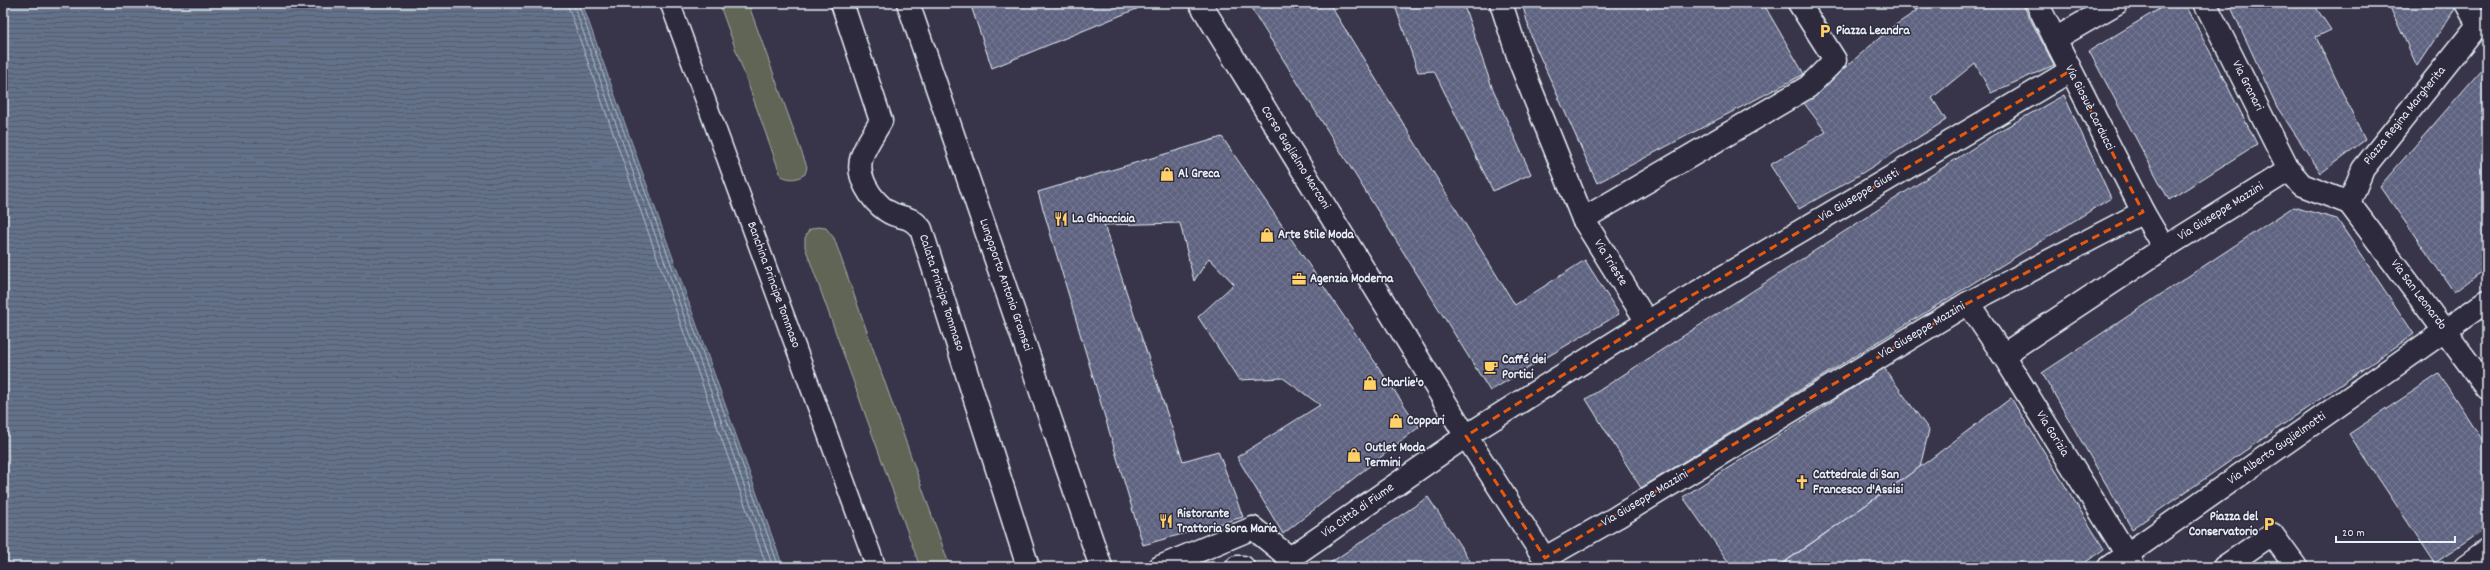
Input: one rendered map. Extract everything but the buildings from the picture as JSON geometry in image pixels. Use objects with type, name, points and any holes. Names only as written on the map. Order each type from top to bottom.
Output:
[{"type":"street","name":"Calata Principe Tommaso","points":[[842,3],[881,120],[862,156],[860,168],[869,193],[888,212],[914,220],[921,229],[1028,567]]},
{"type":"street","name":"Lungoporto Antonio Gramsci","points":[[908,3],[1101,567]]},
{"type":"street","name":"Corso Guglielmo Marconi","points":[[1200,3],[1466,436],[1548,563]]},
{"type":"street","name":"Via Trieste","points":[[1501,3],[1520,62],[1583,219],[1647,322]]},
{"type":"street","points":[[1583,219],[1808,87],[1835,60],[1799,3]]},
{"type":"street","name":"Via Giosuè Carducci","points":[[2036,3],[2143,212]]},
{"type":"street","points":[[2055,40],[2117,3]]},
{"type":"street","name":"Via Granari","points":[[2205,3],[2289,170]]},
{"type":"street","points":[[2466,3],[2484,27]]},
{"type":"street","name":"Piazza Regina Margherita","points":[[2349,203],[2362,169],[2484,27]]},
{"type":"street","name":"Via Giuseppe Giusti","points":[[1647,322],[2070,71]]},
{"type":"street","points":[[2289,170],[2302,185],[2349,203]]},
{"type":"street","name":"Via Giuseppe Mazzini","points":[[1548,563],[1617,517],[1968,303],[2143,212],[2164,248],[2289,170]]},
{"type":"street","name":"Via San Leonardo","points":[[2349,203],[2446,331],[2487,388]]},
{"type":"street","points":[[2003,355],[2164,248]]},
{"type":"street","points":[[2446,331],[2487,301]]},
{"type":"street","name":"Via Gorizia","points":[[1968,303],[2003,355],[2131,561]]},
{"type":"street","points":[[1466,436],[1647,322]]},
{"type":"street","name":"Via Alberto Guglielmotti","points":[[2109,567],[2131,561],[2446,331]]},
{"type":"street","name":"Via Città di Fiume","points":[[1294,563],[1466,436]]},
{"type":"street","points":[[1160,567],[1253,528],[1294,563]]},
{"type":"street","points":[[2224,567],[2272,534],[2296,567]]},
{"type":"street","points":[[2465,567],[2487,551]]},
{"type":"street","points":[[1237,567],[1243,567]]},
{"type":"lane","name":"Banchina Principe Tommaso","points":[[670,3],[876,567]]},
{"type":"highlighted area","points":[[2070,71],[2143,212],[1968,303],[1545,558],[1466,436],[1647,322]]},
{"type":"green space","points":[[719,3],[748,3],[807,167],[805,174],[799,177],[791,179],[781,176]]},
{"type":"green space","points":[[817,227],[826,228],[834,238],[950,567],[920,567],[805,247],[805,238],[809,230]]},
{"type":"water","points":[[3,3],[582,3],[783,567],[3,567]]},
{"type":"place","name":"Piazza Leandra","points":[[1825,31]]},
{"type":"place","name":"Al Greca","points":[[1167,174]]},
{"type":"place","name":"La Ghiacciaia","points":[[1061,219]]},
{"type":"place","name":"Arte Stile Moda","points":[[1267,235]]},
{"type":"place","name":"Agenzia Moderna","points":[[1299,279]]},
{"type":"place","name":"Caffé dei Portici","points":[[1491,367]]},
{"type":"place","name":"Charlie'o","points":[[1370,383]]},
{"type":"place","name":"Coppari","points":[[1396,421]]},
{"type":"place","name":"Outlet Moda Termini","points":[[1354,455]]},
{"type":"place","name":"Cattedrale di San Francesco d'Assisi","points":[[1802,482]]},
{"type":"place","name":"Ristorante Trattoria Sora Maria","points":[[1166,521]]},
{"type":"place","name":"Piazza del Conservatorio","points":[[2269,524]]}]
